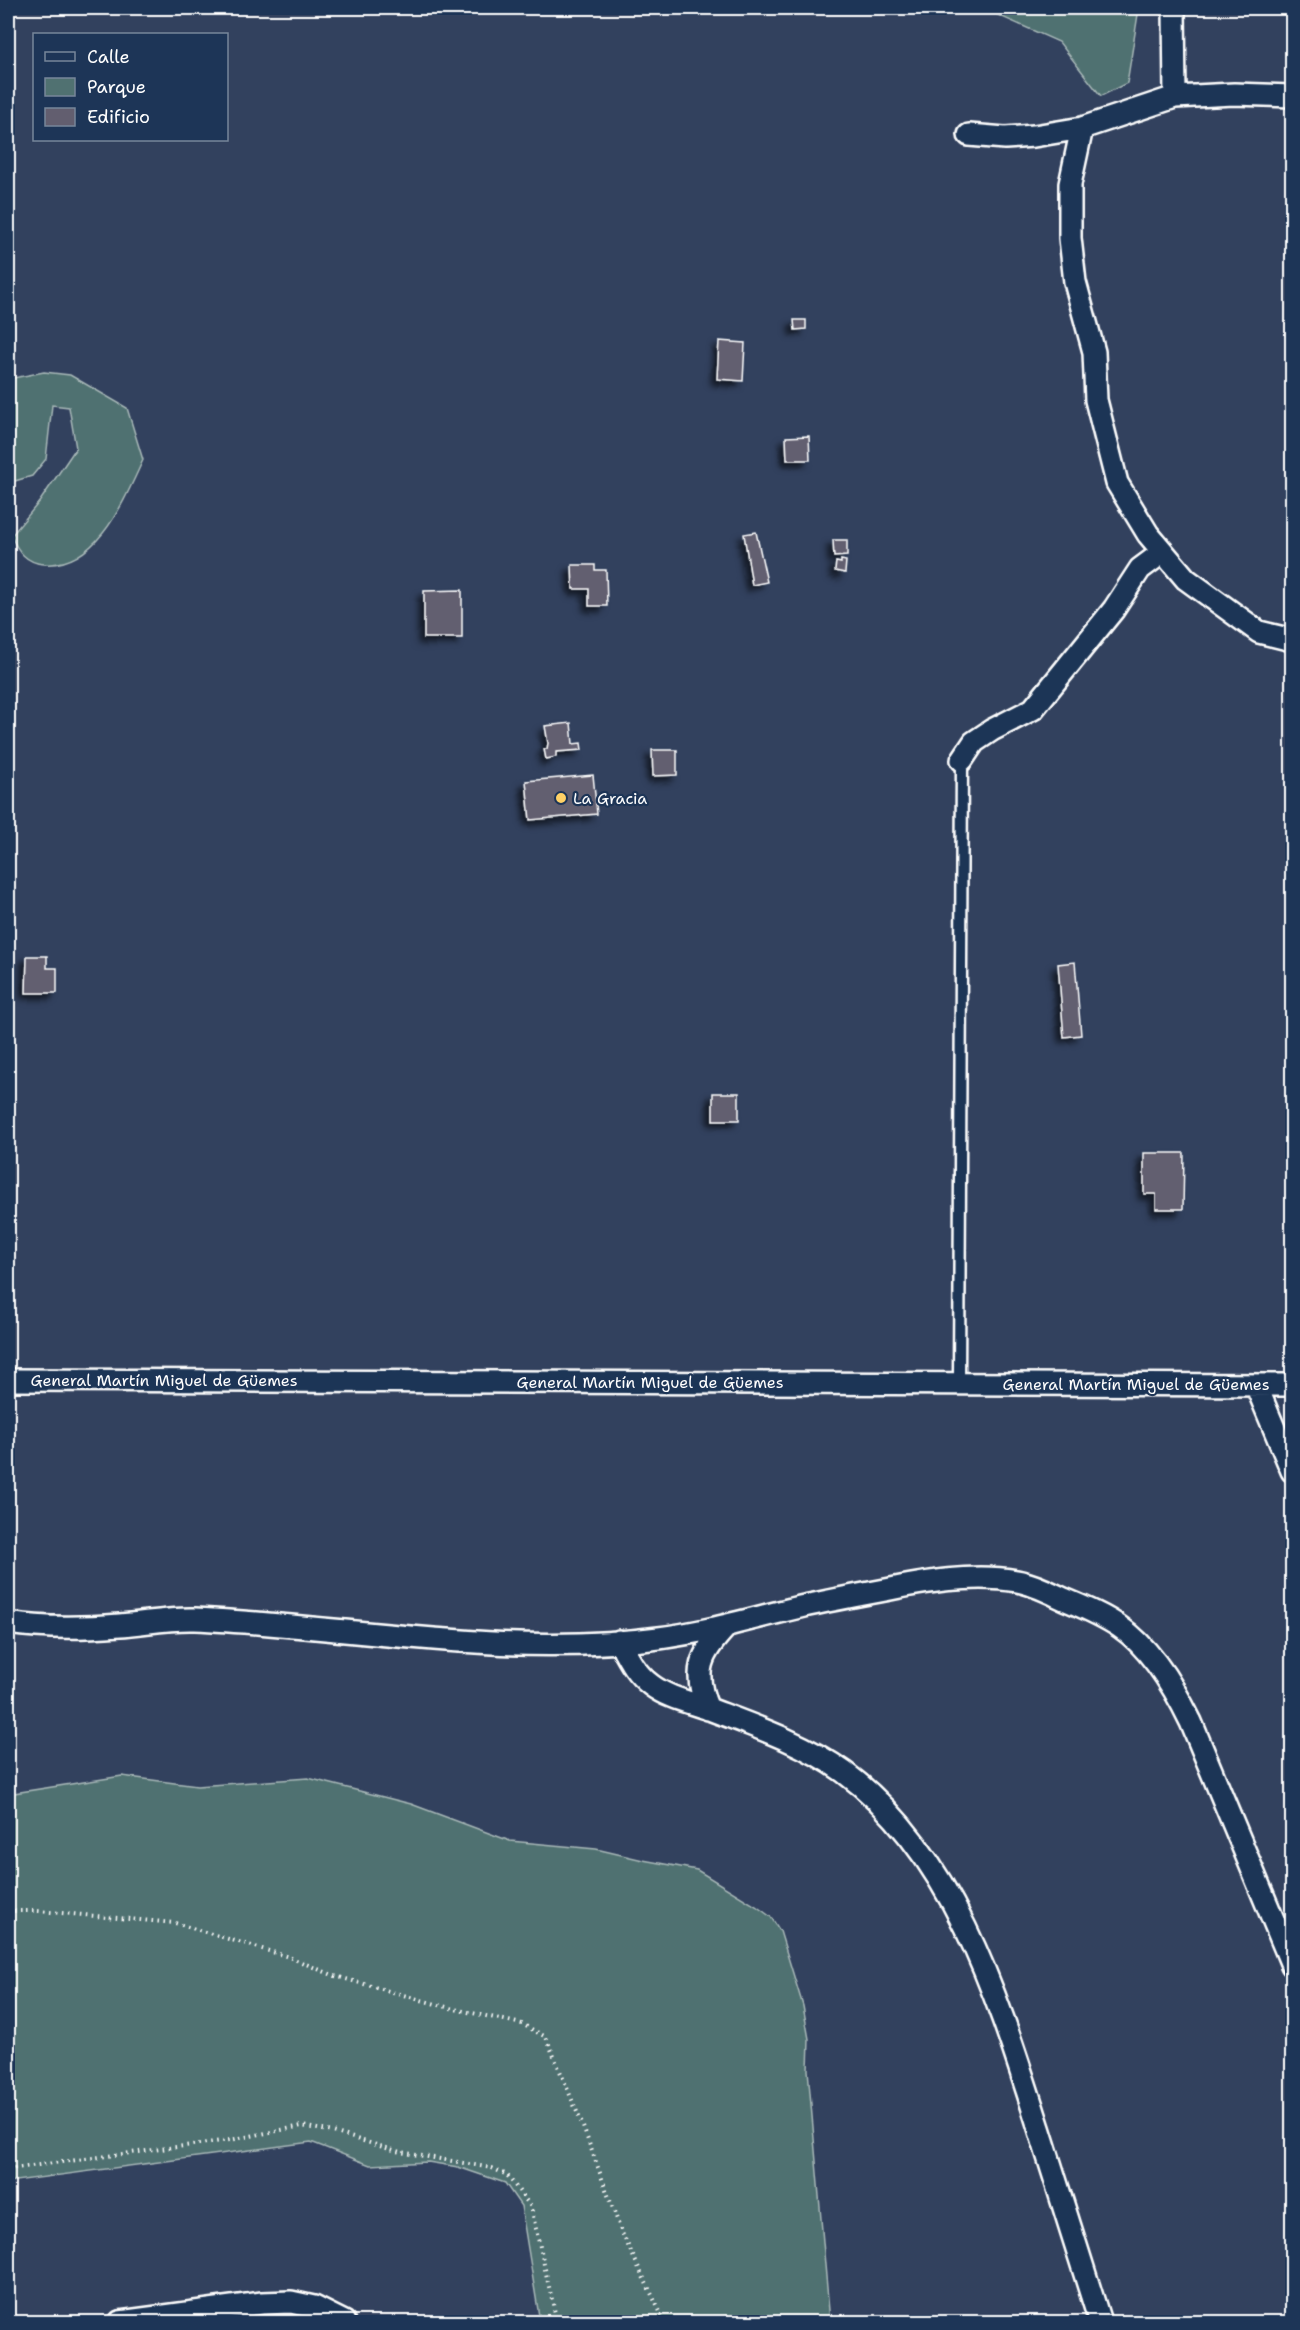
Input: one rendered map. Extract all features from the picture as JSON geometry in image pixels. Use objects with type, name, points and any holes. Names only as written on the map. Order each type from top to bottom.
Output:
[{"type":"street","points":[[1174,8],[1175,97]]},
{"type":"street","points":[[969,135],[1005,138],[1082,128],[1175,97],[1234,94],[1293,96]]},
{"type":"street","points":[[1082,128],[1070,184],[1070,238],[1075,282],[1094,352],[1096,400],[1117,483],[1148,534],[1186,579],[1259,632],[1293,640]]},
{"type":"street","points":[[962,760],[974,742],[1033,709],[1114,609],[1140,568],[1163,552]]},
{"type":"street","name":"General Martín Miguel de Güemes","points":[[8,1380],[1293,1385]]},
{"type":"street","points":[[1256,1385],[1293,1471]]},
{"type":"street","points":[[8,1623],[93,1627],[159,1619],[190,1619],[304,1626],[461,1641],[526,1644],[619,1641],[657,1639],[727,1626],[799,1607],[909,1585],[959,1579],[1008,1580],[1032,1585],[1122,1627],[1154,1661],[1175,1690],[1186,1711],[1293,1965]]},
{"type":"street","points":[[708,1709],[698,1680],[700,1666],[712,1641],[727,1626]]},
{"type":"street","points":[[619,1641],[633,1668],[651,1685],[673,1698],[766,1731],[803,1748],[843,1771],[875,1797],[902,1828],[941,1884],[987,1975],[1007,2029],[1100,2322]]},
{"type":"street","points":[[120,2322],[262,2303],[291,2302],[314,2307],[344,2322]]},
{"type":"lane","points":[[959,1383],[962,760]]},
{"type":"path","points":[[8,1911],[38,1911],[175,1923],[289,1957],[335,1976],[450,2008],[522,2024],[546,2037],[582,2124],[622,2233],[665,2322]]},
{"type":"path","points":[[8,2169],[230,2140],[303,2126],[333,2132],[400,2152],[492,2168],[507,2175],[531,2207],[557,2322]]},
{"type":"green space","points":[[8,8],[10,8],[8,308]]},
{"type":"green space","points":[[982,8],[1139,8],[1127,83],[1101,96],[1059,42]]},
{"type":"green space","points":[[44,372],[70,375],[127,408],[143,460],[117,512],[94,544],[79,555],[63,562],[44,564],[27,559],[11,536],[40,501],[76,448],[69,407],[52,405],[46,459],[32,476],[8,483],[8,379]]},
{"type":"green space","points":[[8,996],[12,999],[8,1106]]},
{"type":"green space","points":[[122,1776],[197,1786],[308,1778],[411,1804],[510,1841],[596,1849],[697,1870],[771,1917],[780,1931],[803,2006],[809,2039],[808,2070],[830,2322],[540,2322],[521,2206],[505,2183],[458,2167],[428,2162],[370,2165],[311,2142],[8,2182],[8,1794]]},
{"type":"building","points":[[794,320],[806,320],[806,329],[795,330]]},
{"type":"building","points":[[719,341],[745,343],[743,381],[717,379]]},
{"type":"building","points":[[809,436],[810,460],[787,460],[786,437]]},
{"type":"building","points":[[756,532],[767,582],[752,585],[744,534]]},
{"type":"building","points":[[833,540],[847,540],[847,556],[834,557]]},
{"type":"building","points":[[841,560],[846,561],[845,573],[835,571],[836,562],[841,563]]},
{"type":"building","points":[[572,565],[595,565],[595,570],[606,570],[607,606],[589,606],[589,589],[573,589]]},
{"type":"building","points":[[462,590],[462,638],[424,638],[424,591]]},
{"type":"building","points":[[571,723],[573,744],[581,743],[582,750],[556,752],[556,757],[546,759],[544,749],[547,749],[548,743],[545,726]]},
{"type":"building","points":[[652,750],[677,750],[677,775],[653,776]]},
{"type":"building","name":"La Gracia","points":[[593,775],[597,814],[530,820],[526,781]]},
{"type":"building","points":[[27,956],[47,956],[47,968],[57,968],[57,993],[26,993]]},
{"type":"building","points":[[1075,962],[1081,1035],[1064,1037],[1058,964]]},
{"type":"building","points":[[713,1093],[739,1093],[739,1120],[713,1120]]},
{"type":"building","points":[[1144,1153],[1184,1153],[1183,1209],[1156,1209],[1156,1194],[1144,1194]]},
{"type":"place","name":"La Gracia","points":[[561,798]]}]
